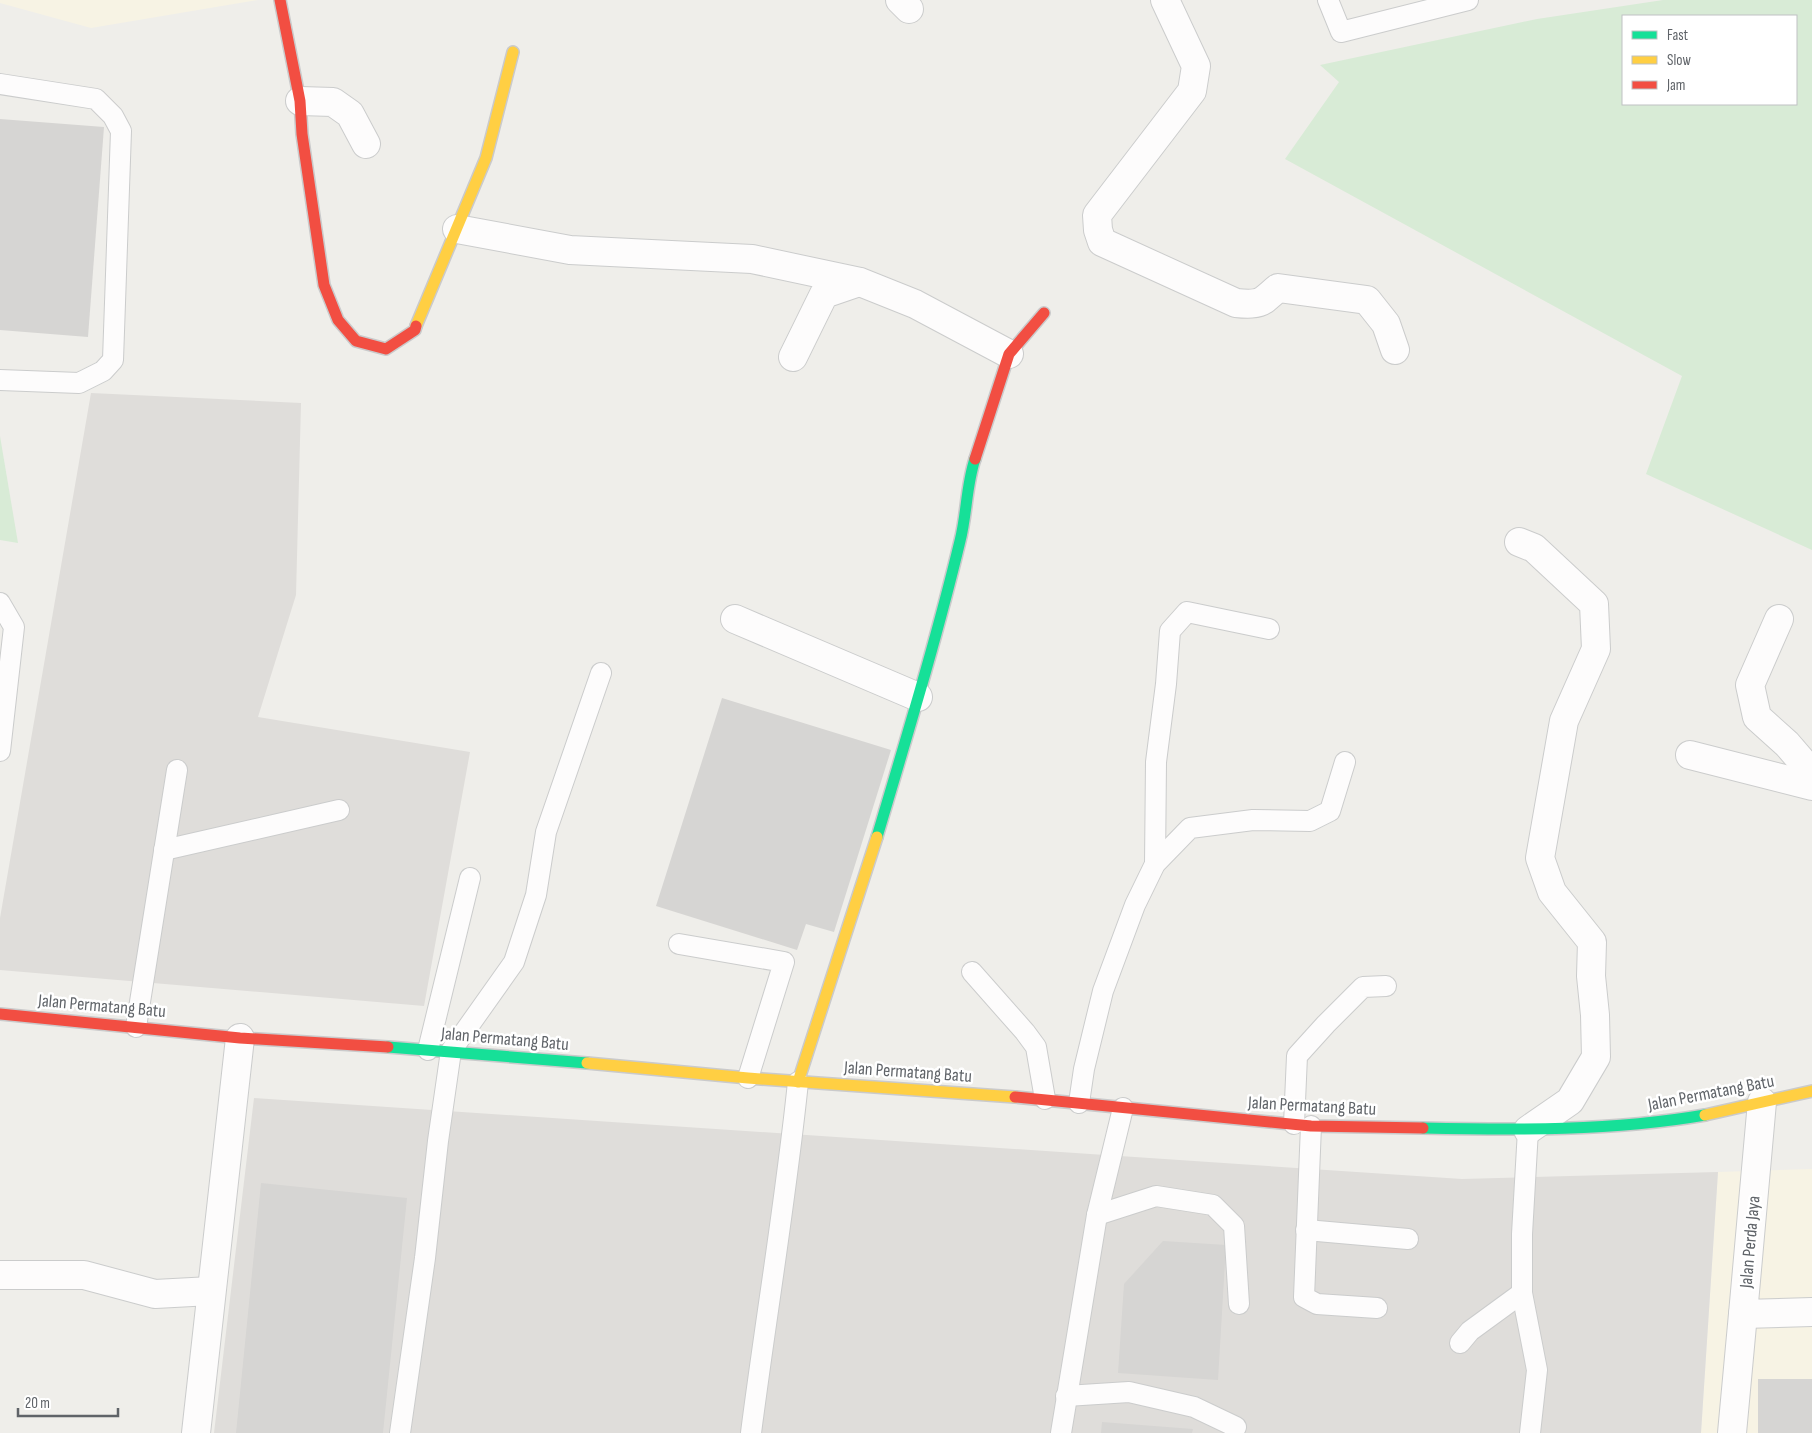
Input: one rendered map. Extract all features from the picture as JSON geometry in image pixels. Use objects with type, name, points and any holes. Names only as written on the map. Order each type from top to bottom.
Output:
[{"type":"main road","points":[[280,0],[300,101],[302,134],[324,286],[338,320],[356,341],[386,348],[416,330],[486,158],[512,52]]},
{"type":"main road","points":[[798,1082],[866,875],[918,697],[961,540],[970,472],[1009,354],[1044,313]]},
{"type":"main road","name":"Jalan Permatang Batu","points":[[0,1014],[136,1026],[240,1038],[451,1051],[748,1078],[1045,1099],[1079,1104],[1303,1125],[1528,1130],[1641,1124],[1704,1115],[1812,1090]]},
{"type":"street","points":[[1165,0],[1196,66],[1192,91],[1097,215],[1098,230],[1102,242],[1236,303],[1250,304],[1264,300],[1278,288],[1367,300],[1386,324],[1394,350]]},
{"type":"street","points":[[300,101],[333,102],[350,114],[366,144]]},
{"type":"street","points":[[457,229],[570,250],[752,259],[860,282],[915,304],[1009,354]]},
{"type":"street","points":[[793,357],[824,294],[860,282]]},
{"type":"street","points":[[1519,542],[1534,548],[1594,604],[1596,648],[1564,721],[1540,858],[1552,892],[1592,942],[1596,1057],[1570,1101],[1528,1130]]},
{"type":"street","points":[[735,619],[918,697]]},
{"type":"street","points":[[1780,619],[1750,685],[1757,717],[1787,744],[1812,773]]},
{"type":"street","points":[[1690,755],[1812,786]]},
{"type":"street","points":[[196,1433],[240,1038]]},
{"type":"street","name":"Jalan Perda Jaya","points":[[1762,1102],[1743,1314],[1812,1312]]},
{"type":"street","points":[[0,1275],[84,1275],[155,1294],[211,1290]]},
{"type":"street","points":[[1732,1433],[1743,1314]]},
{"type":"lane","points":[[1328,0],[1341,32],[1468,0]]},
{"type":"lane","points":[[0,84],[96,100],[113,116],[121,131],[113,360],[103,371],[79,383],[0,380]]},
{"type":"lane","points":[[0,603],[14,628],[0,752]]},
{"type":"lane","points":[[1155,864],[1156,762],[1166,684],[1170,631],[1187,612],[1269,629]]},
{"type":"lane","points":[[400,1433],[425,1258],[438,1140],[451,1051],[514,962],[536,895],[546,832],[601,673]]},
{"type":"lane","points":[[1079,1104],[1084,1069],[1103,990],[1136,905],[1155,864],[1190,828],[1252,820],[1310,821],[1330,811],[1345,762]]},
{"type":"lane","points":[[136,1026],[178,770]]},
{"type":"lane","points":[[164,850],[340,810]]},
{"type":"lane","points":[[428,1050],[470,878]]},
{"type":"lane","points":[[679,944],[784,962],[748,1078]]},
{"type":"lane","points":[[972,972],[1036,1047],[1045,1099]]},
{"type":"lane","points":[[1377,1308],[1317,1304],[1304,1297],[1306,1230],[1303,1125],[1298,1056],[1326,1024],[1363,987],[1386,986]]},
{"type":"lane","points":[[751,1433],[792,1148],[798,1082]]},
{"type":"lane","points":[[1061,1433],[1097,1215],[1123,1108]]},
{"type":"lane","points":[[1528,1130],[1522,1234],[1522,1293],[1537,1370],[1530,1433]]},
{"type":"lane","points":[[1097,1215],[1156,1196],[1213,1205],[1234,1226],[1239,1304]]},
{"type":"lane","points":[[1306,1230],[1408,1239]]},
{"type":"lane","points":[[1460,1343],[1470,1331],[1522,1293]]},
{"type":"lane","points":[[1066,1396],[1129,1392],[1194,1407],[1236,1427]]},
{"type":"shaded area","points":[[0,0],[258,0],[91,28],[0,3]]},
{"type":"shaded area","points":[[91,393],[301,403],[296,595],[258,717],[470,752],[424,1006],[0,970],[0,918]]},
{"type":"shaded area","points":[[254,1098],[1462,1179],[1718,1172],[1701,1433],[214,1433]]},
{"type":"shaded area","points":[[1812,1169],[1812,1433],[1701,1433],[1718,1172]]},
{"type":"green space","points":[[1663,0],[1812,0],[1812,550],[1646,474],[1682,376],[1285,159],[1339,82],[1320,65],[1537,19]]},
{"type":"green space","points":[[0,436],[18,543],[0,540]]},
{"type":"building","points":[[0,119],[104,127],[88,337],[0,330]]},
{"type":"building","points":[[722,698],[891,750],[834,932],[806,924],[797,950],[656,906]]},
{"type":"building","points":[[261,1183],[407,1198],[383,1433],[236,1433]]},
{"type":"building","points":[[1163,1241],[1226,1245],[1218,1380],[1118,1373],[1124,1284]]},
{"type":"building","points":[[1758,1379],[1812,1379],[1812,1433],[1758,1433]]},
{"type":"building","points":[[1102,1422],[1193,1429],[1192,1433],[1101,1433]]},
{"type":"traffic: fast","points":[[877,837],[951,578],[975,459]]},
{"type":"traffic: fast","points":[[388,1047],[587,1063]]},
{"type":"traffic: fast","points":[[1423,1128],[1529,1129],[1600,1127],[1705,1115]]},
{"type":"traffic: slow","points":[[416,326],[486,158],[513,52]]},
{"type":"traffic: slow","points":[[798,1082],[877,837]]},
{"type":"traffic: slow","points":[[587,1063],[748,1078],[1015,1097]]},
{"type":"traffic: slow","points":[[1705,1115],[1812,1091]]},
{"type":"traffic: jam","points":[[280,0],[300,101],[302,134],[324,285],[338,320],[356,341],[386,349],[415,330],[416,326]]},
{"type":"traffic: jam","points":[[975,459],[1009,354],[1044,313]]},
{"type":"traffic: jam","points":[[0,1014],[240,1038],[388,1047]]},
{"type":"traffic: jam","points":[[1015,1097],[1311,1126],[1423,1128]]}]
